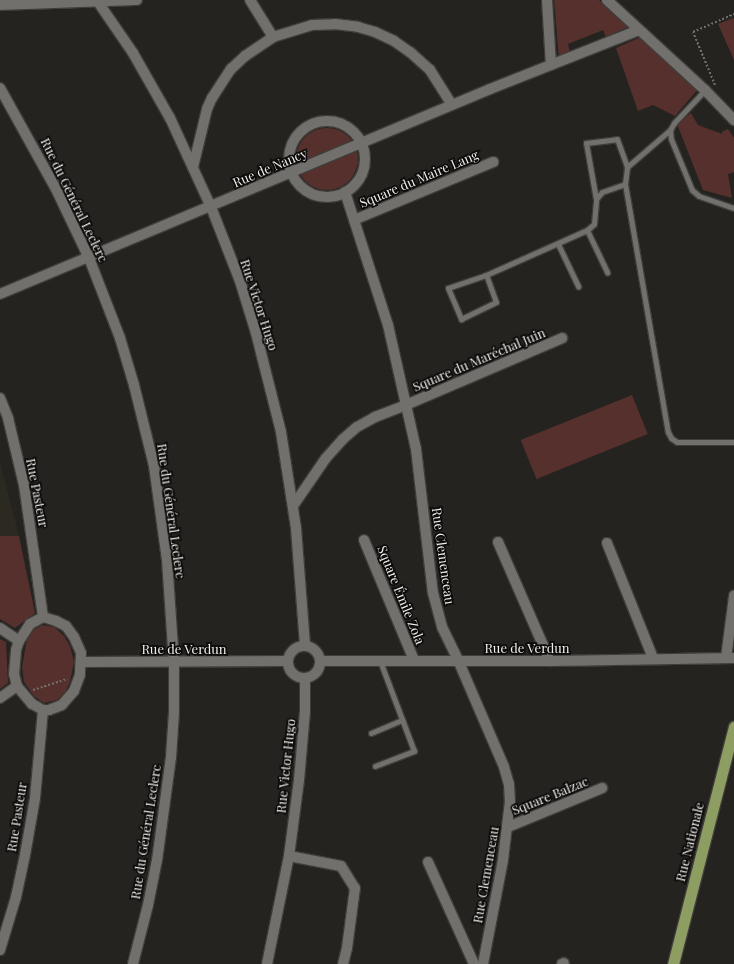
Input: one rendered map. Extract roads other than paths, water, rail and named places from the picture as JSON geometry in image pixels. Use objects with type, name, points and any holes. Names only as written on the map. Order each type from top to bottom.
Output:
[{"type":"main road","name":"Rue Nationale","points":[[674,964],[734,727]]},
{"type":"street","points":[[0,5],[137,0]]},
{"type":"street","points":[[250,0],[273,37]]},
{"type":"street","points":[[547,0],[551,65]]},
{"type":"street","points":[[608,0],[705,90],[734,120]]},
{"type":"street","name":"Rue Victor Hugo","points":[[98,2],[133,53],[152,85],[211,207],[240,281],[256,333],[281,432],[293,506],[301,571],[305,646]]},
{"type":"street","points":[[193,168],[207,110],[218,88],[232,69],[245,56],[273,37],[312,25],[335,24],[358,27],[375,32],[394,41],[420,60],[435,77],[452,105]]},
{"type":"street","name":"Rue de Nancy","points":[[0,294],[362,144],[452,105],[639,30]]},
{"type":"street","name":"Rue du Général Leclerc","points":[[0,88],[51,178],[89,258],[120,338],[134,385],[154,466],[167,560],[174,662],[174,712],[162,824],[148,905],[133,964]]},
{"type":"street","points":[[330,121],[347,126],[356,134],[362,144],[365,155],[361,177],[354,186],[345,192],[335,196],[314,194],[304,189],[292,173],[289,161],[290,149],[295,138],[303,129],[313,123],[330,121]]},
{"type":"street","name":"Square du Maire Lang","points":[[354,220],[493,162]]},
{"type":"street","name":"Rue Clemenceau","points":[[345,192],[388,325],[416,449],[433,593],[442,627],[458,660],[509,784],[510,801],[508,827],[483,964]]},
{"type":"street","name":"Square du Maréchal Juin","points":[[293,506],[314,475],[343,439],[357,427],[375,417],[562,338]]},
{"type":"street","name":"Rue Pasteur","points":[[0,398],[8,418],[24,485],[43,618]]},
{"type":"street","name":"Square Émile Zola","points":[[364,540],[414,660]]},
{"type":"street","points":[[498,542],[550,662]]},
{"type":"street","points":[[607,543],[653,658]]},
{"type":"street","points":[[730,658],[734,596]]},
{"type":"street","points":[[43,618],[56,621],[66,626],[74,637],[81,653],[80,675],[74,691],[69,699],[62,705],[49,710],[37,708],[20,690],[14,674],[14,661],[19,641],[30,624],[43,618]]},
{"type":"street","points":[[0,628],[19,641]]},
{"type":"street","points":[[305,646],[314,649],[319,656],[320,661],[318,671],[305,678],[295,676],[291,672],[288,662],[293,650],[305,646]]},
{"type":"street","name":"Rue de Verdun","points":[[320,661],[458,660],[550,662],[653,658],[730,658]]},
{"type":"street","name":"Rue de Verdun","points":[[81,662],[288,662]]},
{"type":"street","name":"Rue Victor Hugo","points":[[267,964],[289,856],[303,742],[305,678]]},
{"type":"street","points":[[0,698],[20,690]]},
{"type":"street","name":"Rue Pasteur","points":[[0,950],[16,897],[35,798],[43,710]]},
{"type":"street","name":"Square Balzac","points":[[508,827],[602,788]]},
{"type":"street","points":[[289,856],[341,866],[356,888],[347,948],[343,964]]},
{"type":"street","points":[[428,862],[474,964]]},
{"type":"lane","points":[[627,167],[670,130],[674,123],[705,90]]},
{"type":"lane","points":[[670,130],[671,139],[692,190],[699,196],[734,208]]},
{"type":"lane","points":[[486,275],[496,302],[461,319],[448,288],[486,275],[558,244],[587,230],[594,224],[596,199],[586,144],[617,139],[627,167],[625,184],[668,432],[671,438],[677,442],[734,442]]},
{"type":"lane","points":[[596,199],[602,192],[625,184]]},
{"type":"lane","points":[[587,230],[607,272]]},
{"type":"lane","points":[[558,244],[578,286]]},
{"type":"lane","points":[[375,766],[414,751],[380,661]]},
{"type":"lane","points":[[371,733],[402,720]]}]
